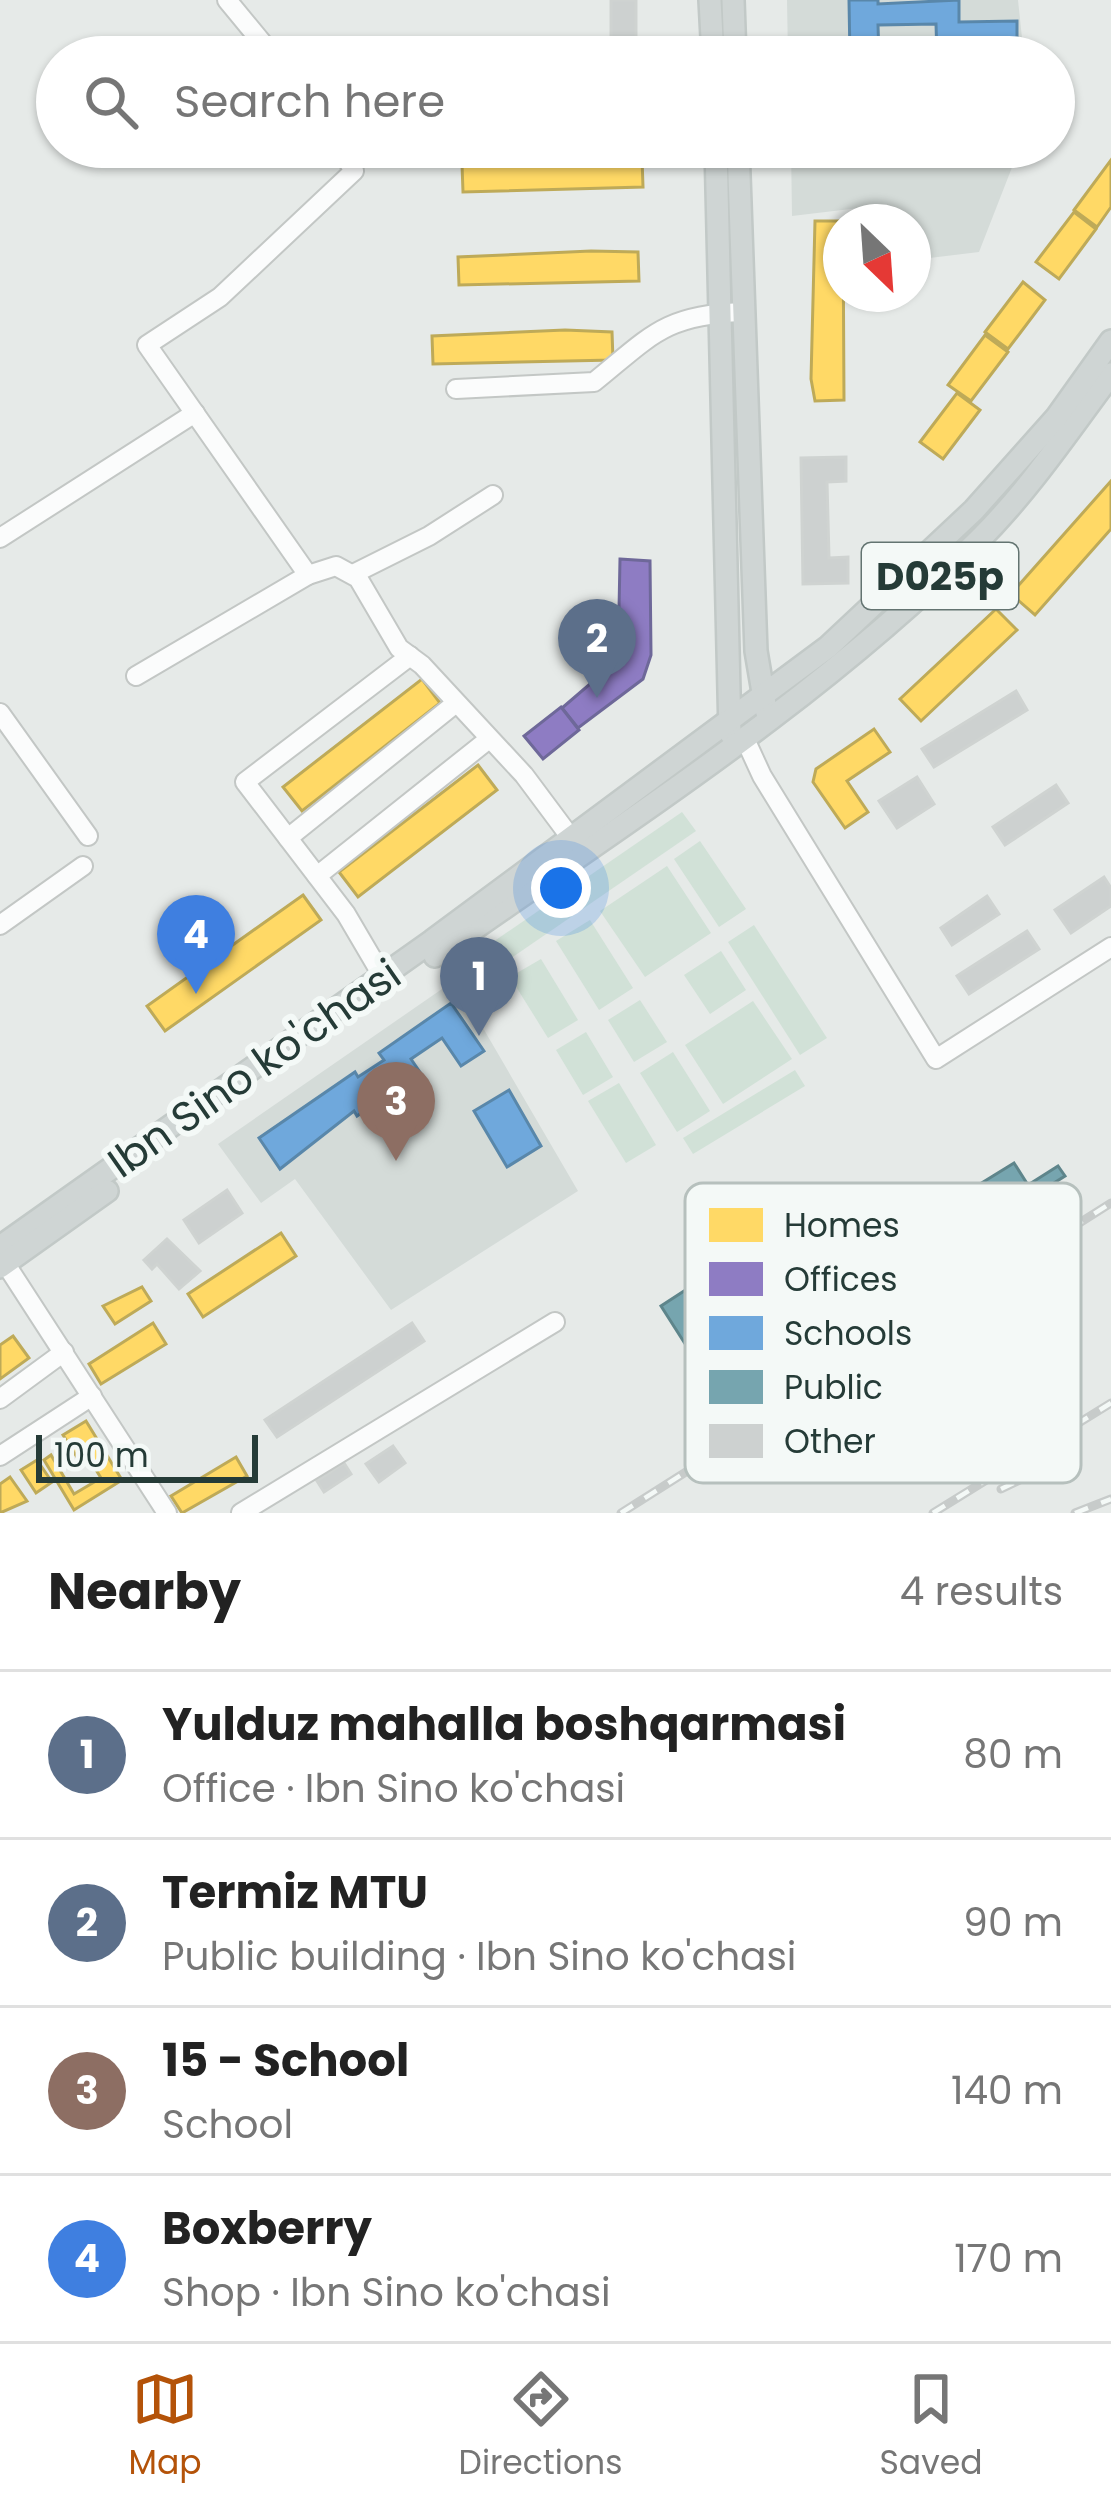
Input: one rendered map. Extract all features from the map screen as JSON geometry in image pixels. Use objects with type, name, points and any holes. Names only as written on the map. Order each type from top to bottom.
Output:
[{"type":"main road","points":[[710,0],[711,36]]},
{"type":"main road","points":[[733,0],[734,36]]},
{"type":"main road","points":[[718,168],[757,662],[767,711]]},
{"type":"main road","points":[[736,736],[728,521],[737,168]]},
{"type":"main road","name":"D025p","points":[[795,674],[974,510],[1056,418],[1111,341]]},
{"type":"main road","name":"D025p","points":[[736,736],[767,711],[853,658],[984,536],[1111,374]]},
{"type":"main road","points":[[757,662],[795,674],[767,711]]},
{"type":"main road","name":"Ibn Sino ko'chasi","points":[[2,1259],[571,838],[736,736]]},
{"type":"main road","name":"Ibn Sino ko'chasi","points":[[2,1259],[736,736]]},
{"type":"street","points":[[226,0],[256,36]]},
{"type":"street","points":[[308,574],[147,345],[220,297],[352,168]]},
{"type":"street","points":[[456,389],[594,382],[640,338],[693,315],[731,312]]},
{"type":"street","points":[[0,538],[195,413]]},
{"type":"street","points":[[353,574],[429,536],[493,495]]},
{"type":"street","points":[[136,676],[308,574],[336,566],[353,574],[399,648],[524,775],[571,838]]},
{"type":"street","points":[[383,977],[364,940],[245,782],[410,656]]},
{"type":"street","points":[[288,838],[456,703]]},
{"type":"street","points":[[0,713],[88,836]]},
{"type":"street","points":[[736,736],[936,1059],[1111,947]]},
{"type":"street","points":[[317,876],[489,739]]},
{"type":"street","points":[[0,925],[83,866]]},
{"type":"street","points":[[2,1259],[167,1513]]},
{"type":"street","points":[[241,1513],[555,1322]]},
{"type":"street","points":[[0,1399],[64,1352]]},
{"type":"street","points":[[0,1456],[92,1396]]},
{"type":"shaded area","points":[[787,0],[1018,0],[1022,36],[788,36]]},
{"type":"shaded area","points":[[791,168],[1012,168],[979,252],[931,258],[931,204],[823,204],[823,212],[792,216]]},
{"type":"shaded area","points":[[682,812],[696,831],[491,972],[477,953]]},
{"type":"shaded area","points":[[700,841],[746,909],[719,927],[674,859]]},
{"type":"shaded area","points":[[667,866],[711,933],[645,977],[600,911]]},
{"type":"shaded area","points":[[590,920],[633,988],[599,1010],[556,941]]},
{"type":"shaded area","points":[[754,925],[827,1038],[800,1055],[728,942]]},
{"type":"shaded area","points":[[721,951],[746,990],[710,1014],[684,975]]},
{"type":"shaded area","points":[[541,959],[578,1020],[548,1038],[510,977]]},
{"type":"shaded area","points":[[455,980],[578,1191],[391,1310],[295,1179],[261,1203],[218,1144]]},
{"type":"shaded area","points":[[640,1000],[667,1042],[634,1062],[608,1020]]},
{"type":"shaded area","points":[[753,1001],[792,1059],[723,1104],[685,1045]]},
{"type":"shaded area","points":[[586,1032],[613,1077],[583,1095],[556,1050]]},
{"type":"shaded area","points":[[673,1052],[710,1111],[677,1132],[640,1073]]},
{"type":"shaded area","points":[[795,1070],[805,1086],[693,1154],[683,1138]]},
{"type":"shaded area","points":[[619,1083],[656,1145],[626,1163],[588,1101]]},
{"type":"building: Homes","points":[[1111,160],[1111,207],[1097,227],[1074,210]]},
{"type":"building: Homes","points":[[462,168],[642,168],[643,187],[463,192]]},
{"type":"building: Homes","points":[[1074,212],[1096,229],[1059,279],[1036,262]]},
{"type":"building: Homes","points":[[815,221],[823,221],[823,312],[844,312],[844,400],[815,401],[811,379]]},
{"type":"building: Homes","points":[[638,252],[639,281],[459,285],[458,257]]},
{"type":"building: Homes","points":[[1023,282],[1045,300],[1008,349],[985,332]]},
{"type":"building: Homes","points":[[612,332],[613,360],[433,364],[432,336]]},
{"type":"building: Homes","points":[[985,335],[1008,352],[971,401],[948,385]]},
{"type":"building: Homes","points":[[957,393],[980,410],[943,459],[920,442]]},
{"type":"building: Homes","points":[[1111,481],[1111,529],[1035,615],[1011,594]]},
{"type":"building: Homes","points":[[996,609],[1017,630],[921,721],[900,699]]},
{"type":"building: Homes","points":[[422,679],[440,703],[302,811],[283,787]]},
{"type":"building: Homes","points":[[874,729],[890,752],[847,781],[868,812],[845,828],[813,782],[816,769]]},
{"type":"building: Homes","points":[[478,765],[497,790],[358,897],[339,872]]},
{"type":"building: Homes","points":[[303,895],[321,920],[165,1031],[147,1006]]},
{"type":"building: Homes","points":[[281,1233],[296,1256],[203,1317],[188,1294]]},
{"type":"building: Homes","points":[[142,1287],[151,1301],[115,1324],[103,1306]]},
{"type":"building: Homes","points":[[153,1323],[166,1344],[101,1384],[89,1364]]},
{"type":"building: Homes","points":[[13,1336],[29,1358],[0,1379],[0,1345]]},
{"type":"building: Homes","points":[[86,1421],[122,1480],[74,1510],[44,1460],[51,1455],[74,1494],[101,1478],[88,1457],[80,1462],[63,1435]]},
{"type":"building: Homes","points":[[236,1457],[247,1476],[182,1513],[171,1496]]},
{"type":"building: Homes","points":[[37,1460],[52,1482],[36,1493],[21,1470]]},
{"type":"building: Homes","points":[[10,1477],[27,1501],[0,1513],[0,1484]]},
{"type":"building: Offices","points":[[620,559],[650,561],[651,655],[643,679],[578,728],[562,708],[618,660]]},
{"type":"building: Offices","points":[[561,707],[579,730],[543,759],[524,736]]},
{"type":"building: Schools","points":[[849,0],[878,0],[878,4],[959,0],[959,22],[1017,21],[1017,36],[936,36],[936,24],[878,25],[878,36],[850,36]]},
{"type":"building: Schools","points":[[451,1003],[484,1051],[461,1066],[442,1038],[411,1059],[424,1078],[405,1091],[394,1074],[368,1091],[376,1103],[357,1116],[354,1111],[280,1169],[259,1138],[355,1072],[358,1077],[384,1060],[379,1053]]},
{"type":"building: Schools","points":[[509,1090],[541,1146],[507,1167],[474,1111]]},
{"type":"building: Public","points":[[1014,1163],[1027,1183],[982,1183]]},
{"type":"building: Public","points":[[1058,1166],[1065,1176],[1054,1183],[1031,1183]]},
{"type":"building: Public","points":[[685,1290],[685,1344],[661,1306]]},
{"type":"building: Other","points":[[611,0],[636,0],[636,36],[611,36]]},
{"type":"building: Other","points":[[846,457],[846,481],[827,482],[829,558],[848,557],[848,583],[803,584],[801,458]]},
{"type":"building: Other","points":[[1016,691],[1027,710],[934,767],[922,749]]},
{"type":"building: Other","points":[[917,777],[934,804],[897,828],[879,801]]},
{"type":"building: Other","points":[[1056,785],[1068,803],[1005,845],[993,827]]},
{"type":"building: Other","points":[[1104,877],[1111,888],[1111,906],[1071,933],[1055,910]]},
{"type":"building: Other","points":[[987,896],[999,914],[952,945],[941,928]]},
{"type":"building: Other","points":[[1027,931],[1039,949],[969,994],[957,976]]},
{"type":"building: Other","points":[[227,1190],[242,1213],[199,1243],[184,1220]]},
{"type":"building: Other","points":[[167,1239],[200,1271],[179,1289],[157,1264],[152,1269],[144,1260]]},
{"type":"building: Other","points":[[412,1323],[424,1341],[277,1437],[265,1420]]},
{"type":"building: Other","points":[[393,1446],[405,1463],[379,1482],[366,1464]]},
{"type":"building: Other","points":[[344,1463],[351,1474],[324,1492],[317,1481]]},
{"type":"railway","points":[[1081,1222],[1111,1203]]},
{"type":"railway","points":[[1081,1422],[1111,1403]]},
{"type":"railway","points":[[621,1513],[685,1473]]},
{"type":"railway","points":[[933,1513],[982,1483]]},
{"type":"railway","points":[[1001,1489],[1014,1483]]},
{"type":"railway","points":[[1075,1513],[1111,1499]]},
{"type":"place","name":"Termiz MTU","points":[[597,698]]},
{"type":"place","name":"Boxberry","points":[[196,994]]},
{"type":"place","name":"Yulduz mahalla boshqarmasi","points":[[479,1036]]},
{"type":"place","name":"15 - School","points":[[396,1161]]}]
